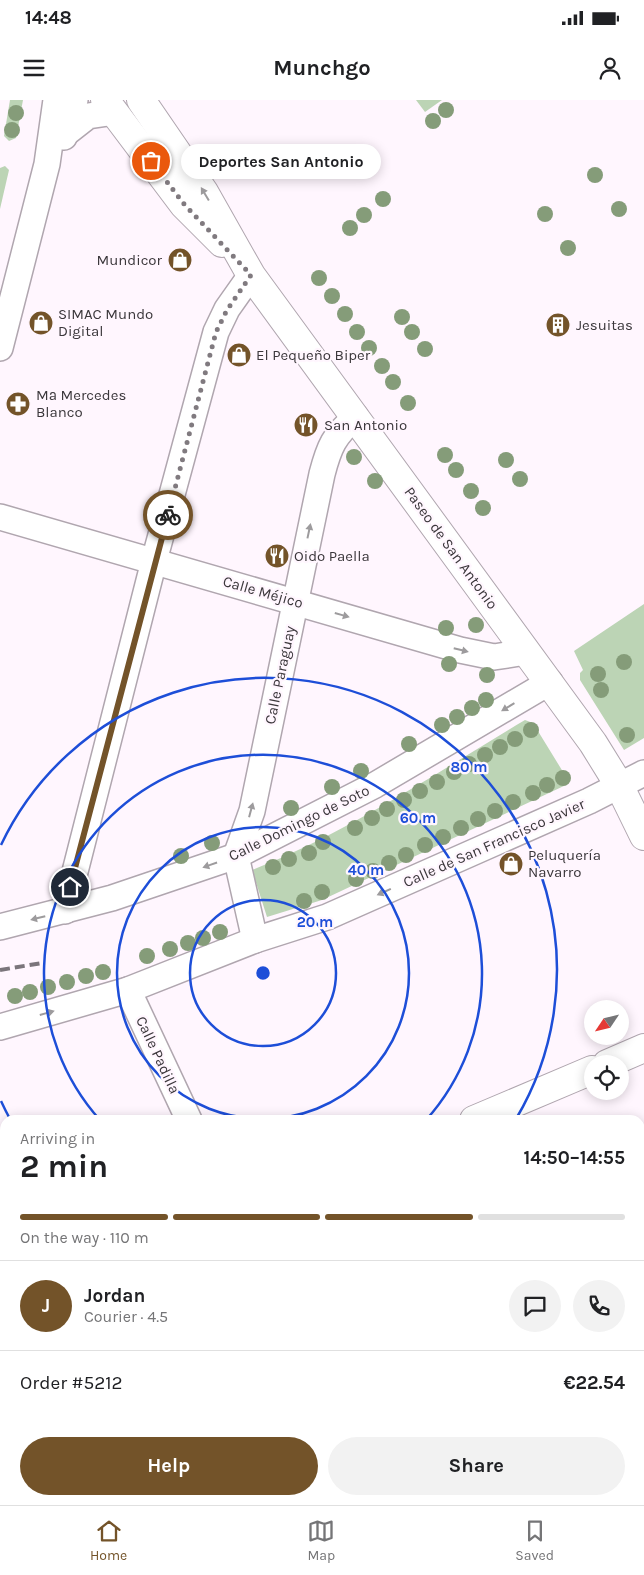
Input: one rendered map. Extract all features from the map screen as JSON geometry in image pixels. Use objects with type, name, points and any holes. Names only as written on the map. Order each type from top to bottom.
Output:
[{"type":"main road","name":"Paseo de San Antonio","points":[[141,100],[204,192],[249,271],[526,652],[550,682],[619,785],[644,836]]},
{"type":"main road","name":"Paseo de San Antonio","points":[[110,106],[184,204],[249,271]]},
{"type":"main road","points":[[628,1055],[644,1048]]},
{"type":"main road","points":[[486,1115],[584,1073]]},
{"type":"street","points":[[0,348],[47,164],[56,100]]},
{"type":"street","points":[[47,164],[65,134],[75,100]]},
{"type":"street","points":[[65,134],[88,116],[110,106]]},
{"type":"street","points":[[65,911],[154,561],[216,332],[249,271]]},
{"type":"street","name":"Calle Paraguay","points":[[236,856],[252,811],[329,447],[341,430],[356,417]]},
{"type":"street","name":"Calle Méjico","points":[[0,517],[460,650],[494,657],[526,652]]},
{"type":"street","name":"Calle Domingo de Soto","points":[[0,927],[112,898],[236,856],[375,785],[550,682]]},
{"type":"street","name":"Calle de San Francisco Javier","points":[[0,1027],[128,990],[255,940],[327,917],[644,773]]},
{"type":"street","points":[[236,856],[255,940]]},
{"type":"street","name":"Calle Padilla","points":[[128,990],[187,1115]]},
{"type":"green space","points":[[10,100],[23,100],[16,138],[9,141],[4,136]]},
{"type":"green space","points":[[416,100],[442,100],[425,112]]},
{"type":"green space","points":[[5,166],[9,170],[0,209],[0,168]]},
{"type":"green space","points":[[644,604],[644,738],[624,750],[580,680],[580,673],[583,670],[574,651]]},
{"type":"green space","points":[[525,720],[533,723],[568,780],[566,785],[322,900],[267,917],[252,870],[288,855],[358,820]]},
{"type":"railway","points":[[0,970],[42,963]]},
{"type":"way so far","points":[[151,161],[184,204],[246,267],[251,275],[227,310],[216,332],[168,515]]},
{"type":"place","name":"Deportes San Antonio","points":[[151,161]]},
{"type":"place","name":"Mundicor","points":[[180,260]]},
{"type":"place","name":"SIMAC Mundo Digital","points":[[41,323]]},
{"type":"place","name":"Jesuitas","points":[[558,325]]},
{"type":"place","name":"El Pequeño Biper","points":[[239,355]]},
{"type":"place","name":"Mª Mercedes Blanco","points":[[18,404]]},
{"type":"place","name":"San Antonio","points":[[306,425]]},
{"type":"place","name":"Oido Paella","points":[[277,556]]},
{"type":"place","name":"Peluquería Navarro","points":[[511,864]]},
{"type":"route","points":[[70,887],[154,561],[168,515]]}]
